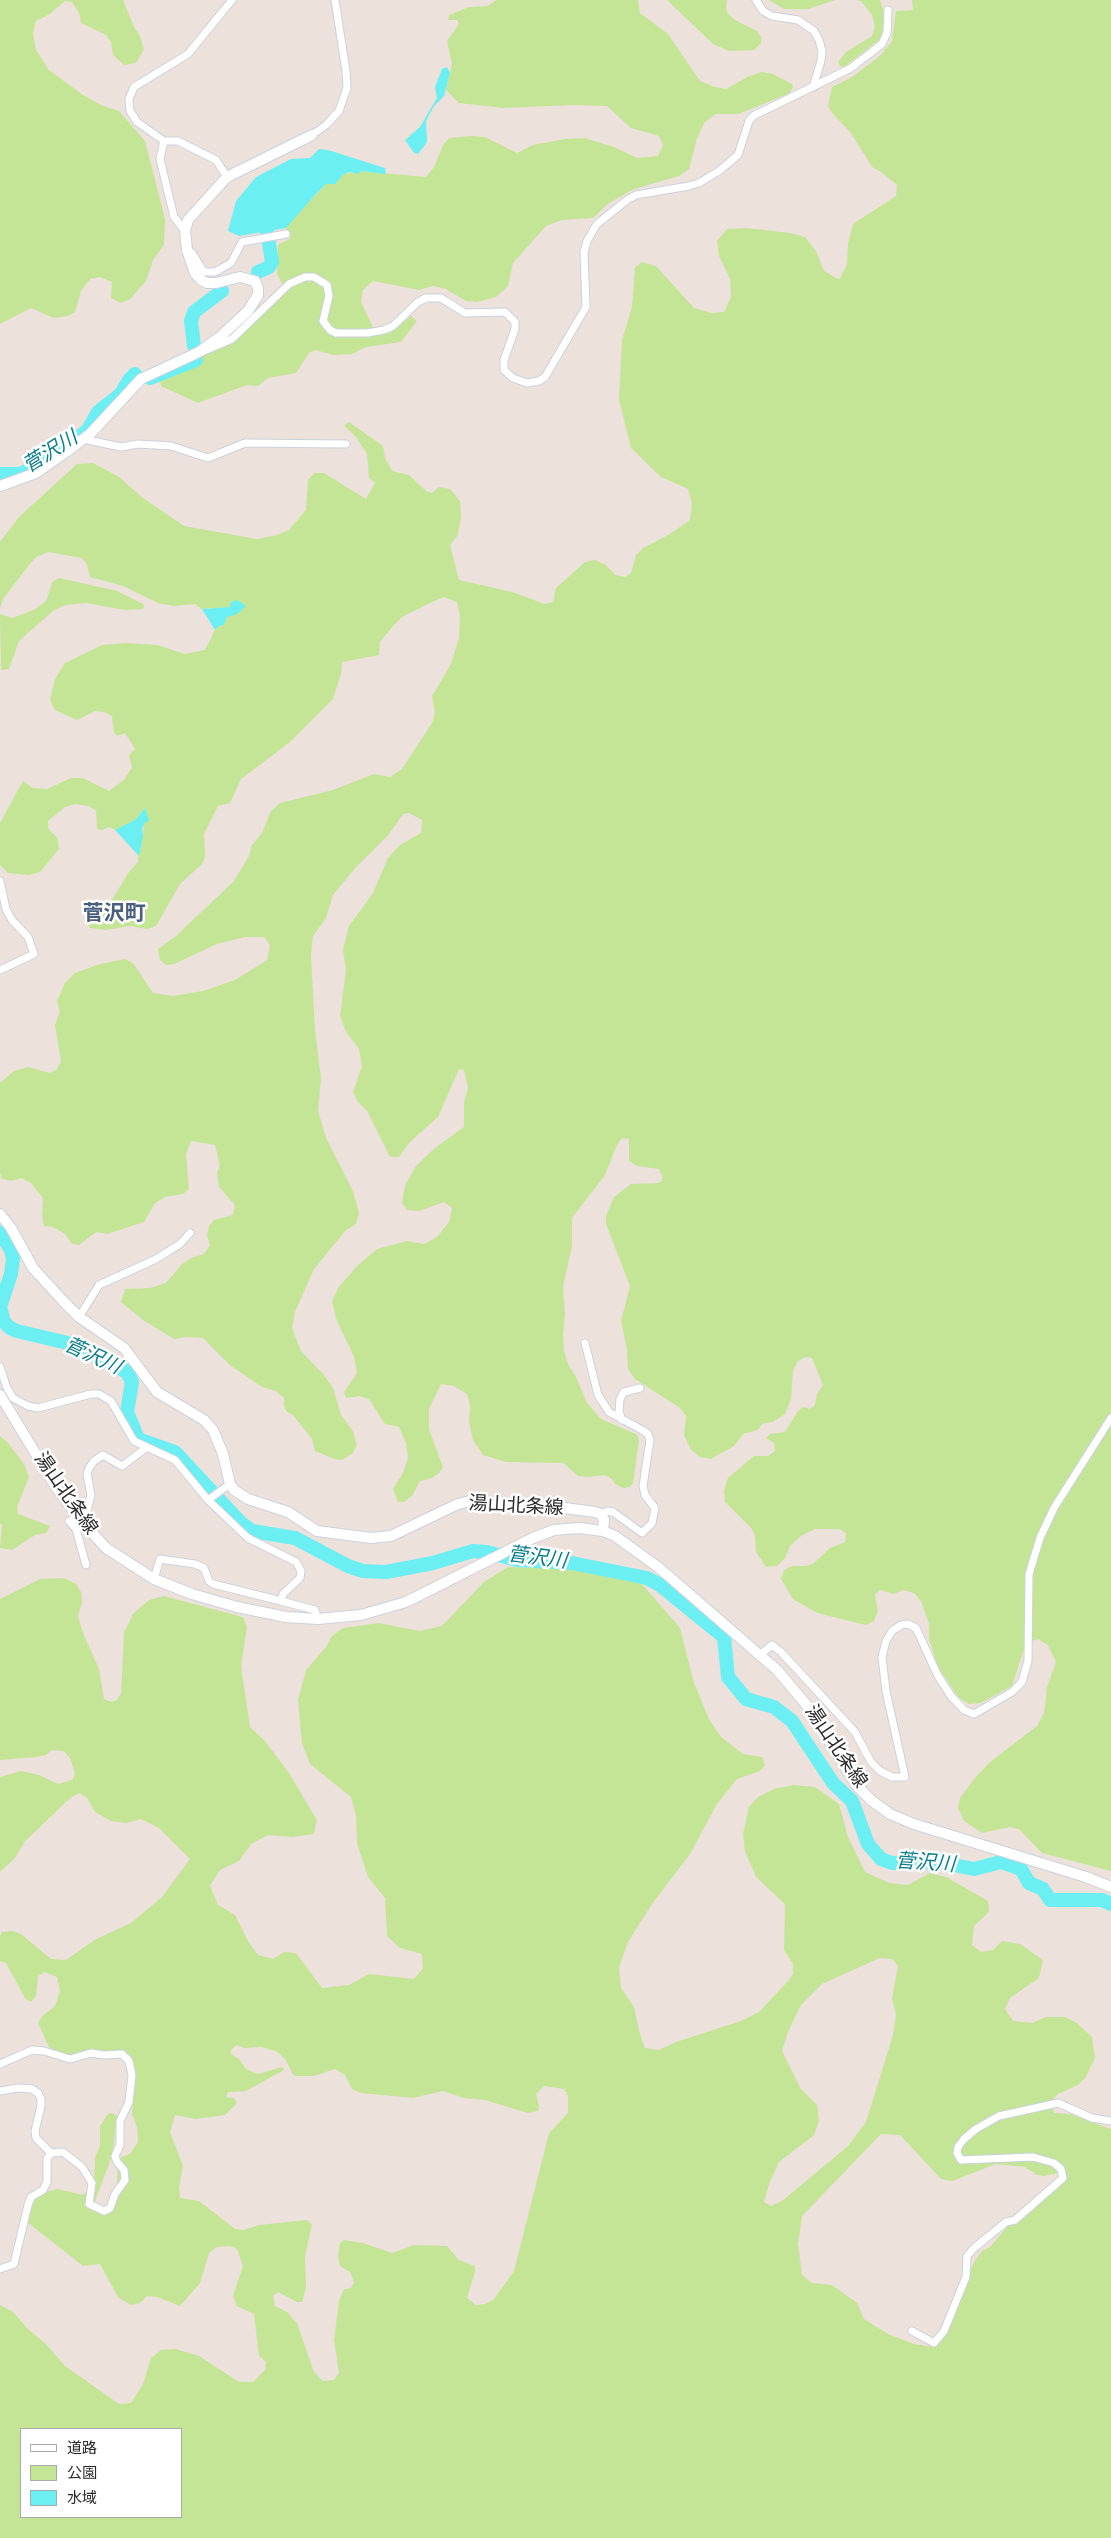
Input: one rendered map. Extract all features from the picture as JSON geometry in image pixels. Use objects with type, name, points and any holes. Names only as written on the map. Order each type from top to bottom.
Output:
[{"type":"main road","points":[[0,486],[36,473],[83,439],[141,379],[199,352],[232,327],[248,311],[258,295],[255,281],[240,277],[216,284],[201,280],[195,273],[187,250],[185,231],[188,220],[227,177],[312,135]]},
{"type":"main road","points":[[0,1214],[11,1228],[34,1268],[79,1318],[124,1348],[157,1392],[204,1420],[213,1430],[223,1454],[225,1486]]},
{"type":"main road","name":"湯山北条線","points":[[0,1395],[56,1487],[78,1518],[106,1548],[154,1579],[192,1594],[237,1607],[286,1617],[318,1619],[361,1615],[406,1602],[534,1538],[554,1530],[579,1528],[603,1531],[628,1544],[761,1654],[809,1708],[858,1786],[872,1801],[890,1814],[1111,1887]]},
{"type":"main road","name":"湯山北条線","points":[[225,1486],[248,1499],[288,1512],[317,1531],[371,1538],[391,1536],[458,1504],[470,1501],[549,1506],[601,1514]]},
{"type":"main road","points":[[601,1514],[604,1520],[603,1531]]},
{"type":"street","points":[[164,141],[159,135],[137,122],[130,111],[129,99],[134,87],[188,54],[232,0]]},
{"type":"street","points":[[312,135],[326,125],[339,111],[346,88],[346,71],[335,0]]},
{"type":"street","points":[[756,0],[762,11],[767,14],[798,20],[814,31],[822,50],[821,61],[813,87]]},
{"type":"street","points":[[199,352],[213,349],[232,339],[288,284],[305,277],[314,277],[327,286],[329,296],[323,321],[330,330],[336,333],[368,333],[384,330],[393,326],[418,302],[426,298],[441,298],[466,313],[505,312],[515,322],[515,328],[504,360],[504,370],[513,378],[527,383],[539,381],[545,377],[586,307],[584,252],[597,224],[636,195],[689,186],[708,178],[738,155],[749,121],[753,116],[852,68],[882,44],[887,33],[888,10]]},
{"type":"street","points":[[164,141],[178,141],[216,160],[227,177]]},
{"type":"street","points":[[164,141],[160,158],[174,217],[185,231]]},
{"type":"street","points":[[187,250],[193,255],[204,272],[216,272],[231,263],[242,242],[286,234]]},
{"type":"street","points":[[83,439],[121,447],[138,444],[171,446],[208,458],[245,443],[346,444]]},
{"type":"street","points":[[0,881],[6,909],[12,920],[28,937],[34,954],[0,970]]},
{"type":"street","points":[[79,1318],[99,1285],[156,1259],[180,1244],[190,1233]]},
{"type":"street","points":[[585,1343],[598,1395],[609,1412],[648,1434],[650,1440],[643,1486],[645,1495],[654,1508],[654,1517],[647,1530],[642,1533],[613,1512],[608,1511],[601,1514]]},
{"type":"street","points":[[0,1367],[7,1388],[13,1398],[28,1406],[38,1408],[91,1394],[106,1397],[117,1407],[134,1441],[175,1460],[248,1538],[296,1562],[300,1566],[300,1578],[283,1594],[281,1601]]},
{"type":"street","points":[[622,1420],[619,1412],[620,1399],[624,1392],[640,1388]]},
{"type":"street","points":[[761,1654],[772,1645],[782,1652],[854,1732],[871,1762],[880,1771],[892,1777],[905,1777],[886,1691],[882,1657],[886,1641],[892,1631],[901,1626],[908,1624],[916,1628],[938,1676],[951,1696],[964,1710],[974,1714],[1012,1692],[1022,1682],[1028,1661],[1029,1574],[1040,1538],[1054,1508],[1111,1418]]},
{"type":"street","points":[[86,1565],[76,1529],[69,1521],[86,1515],[90,1504],[90,1487],[87,1474],[94,1461],[103,1455],[122,1466],[146,1448]]},
{"type":"street","points":[[210,1498],[225,1486]]},
{"type":"street","points":[[154,1579],[160,1559],[195,1564],[204,1568],[210,1581],[214,1584],[315,1610],[318,1619]]},
{"type":"street","points":[[0,2064],[19,2054],[32,2050],[44,2051],[70,2059],[90,2053],[126,2056],[132,2076],[129,2102],[120,2120],[120,2146],[115,2156],[126,2175],[108,2210],[104,2211],[89,2204],[92,2183],[82,2167],[63,2152],[50,2153]]},
{"type":"street","points":[[0,2091],[18,2088],[32,2089],[38,2093],[41,2099],[41,2106],[35,2131],[36,2138],[50,2153]]},
{"type":"street","points":[[912,2331],[934,2343],[944,2331],[960,2294],[966,2277],[967,2256],[970,2252],[1006,2222],[1015,2220],[1063,2178],[1061,2169],[1054,2164],[1033,2157],[961,2160],[957,2153],[958,2147],[964,2139],[976,2128],[999,2116],[1058,2103],[1092,2118],[1111,2121]]},
{"type":"street","points":[[0,2269],[14,2264],[28,2205],[31,2198],[43,2190],[47,2182],[47,2159],[50,2153]]},
{"type":"green space","points":[[0,0],[123,0],[134,27],[140,36],[144,50],[136,63],[124,65],[113,55],[111,42],[106,35],[81,23],[79,13],[72,2],[65,1],[50,14],[36,21],[33,34],[36,50],[49,70],[83,95],[103,106],[119,111],[145,141],[165,219],[164,245],[153,260],[146,281],[129,300],[121,303],[111,298],[112,282],[100,277],[90,279],[81,291],[75,312],[68,316],[54,318],[31,308],[0,324]]},
{"type":"green space","points":[[496,0],[638,0],[640,13],[668,34],[700,81],[726,89],[747,77],[762,72],[773,74],[792,84],[793,88],[788,94],[746,111],[738,114],[716,114],[705,122],[697,138],[689,169],[679,176],[634,189],[609,203],[593,218],[562,220],[546,226],[513,263],[508,286],[496,297],[477,302],[466,301],[446,289],[433,286],[419,290],[373,281],[363,290],[361,302],[376,334],[390,333],[411,316],[417,321],[401,342],[366,347],[352,354],[333,355],[315,350],[309,353],[296,373],[268,378],[258,386],[247,385],[198,403],[161,386],[160,380],[285,289],[277,274],[278,245],[291,238],[286,228],[289,222],[326,184],[344,174],[361,171],[426,177],[434,167],[443,145],[449,138],[472,136],[485,137],[517,153],[533,145],[565,139],[585,138],[614,147],[637,158],[658,156],[663,145],[659,136],[631,128],[607,106],[574,105],[504,108],[459,103],[446,90],[452,64],[447,41],[459,24],[457,20],[448,20],[449,15],[469,7],[488,6]]},
{"type":"green space","points":[[667,0],[727,0],[726,8],[728,14],[735,20],[757,31],[761,37],[761,43],[754,50],[729,51],[713,44]]},
{"type":"green space","points":[[769,0],[835,0],[808,9],[784,9]]},
{"type":"green space","points":[[856,0],[880,0],[883,9],[883,30],[880,39],[844,67],[840,66],[838,62],[846,52],[872,36],[875,26],[872,15],[861,1]]},
{"type":"green space","points":[[912,0],[1111,0],[1111,1871],[1042,1853],[1019,1829],[1010,1827],[982,1833],[964,1821],[958,1808],[960,1798],[989,1763],[1037,1726],[1044,1713],[1047,1687],[1056,1662],[1048,1645],[1038,1639],[1032,1641],[1023,1652],[1012,1686],[981,1703],[969,1704],[959,1698],[938,1667],[929,1639],[929,1623],[921,1601],[914,1593],[903,1590],[894,1594],[880,1590],[875,1595],[878,1611],[874,1621],[866,1625],[817,1613],[793,1599],[781,1579],[784,1570],[792,1566],[806,1566],[814,1563],[830,1548],[845,1542],[846,1533],[839,1529],[815,1529],[801,1536],[790,1546],[785,1558],[777,1566],[766,1567],[756,1552],[755,1536],[752,1529],[725,1502],[724,1491],[728,1478],[754,1456],[768,1456],[775,1451],[774,1443],[766,1438],[770,1434],[785,1432],[798,1411],[803,1407],[810,1409],[815,1405],[817,1394],[823,1385],[812,1358],[806,1357],[798,1361],[793,1371],[791,1399],[785,1414],[773,1422],[762,1424],[758,1430],[743,1434],[734,1446],[711,1459],[700,1457],[691,1450],[684,1435],[686,1416],[680,1408],[635,1379],[628,1369],[627,1349],[621,1321],[630,1286],[606,1224],[606,1216],[614,1197],[631,1184],[659,1183],[663,1178],[659,1169],[637,1166],[629,1161],[629,1139],[622,1138],[617,1145],[605,1175],[572,1218],[572,1246],[563,1287],[565,1315],[563,1334],[564,1351],[568,1364],[587,1403],[601,1419],[636,1434],[639,1439],[633,1483],[630,1487],[623,1488],[605,1475],[578,1476],[563,1463],[506,1462],[483,1455],[473,1440],[469,1422],[470,1406],[467,1394],[454,1386],[441,1384],[429,1409],[429,1429],[443,1467],[432,1478],[420,1481],[412,1496],[404,1502],[398,1502],[393,1489],[403,1473],[408,1458],[406,1443],[399,1427],[385,1424],[369,1399],[360,1396],[346,1398],[344,1392],[357,1373],[354,1357],[337,1321],[332,1302],[338,1288],[357,1266],[377,1249],[407,1241],[424,1244],[437,1237],[449,1222],[452,1208],[444,1202],[419,1211],[407,1210],[402,1203],[405,1185],[416,1166],[435,1148],[464,1127],[464,1102],[468,1088],[464,1070],[459,1069],[438,1117],[410,1142],[399,1157],[390,1157],[367,1111],[358,1102],[353,1092],[362,1066],[359,1049],[346,1032],[340,1016],[346,970],[343,950],[349,926],[373,893],[388,858],[400,845],[421,833],[422,820],[409,813],[403,814],[389,834],[356,867],[333,895],[326,918],[313,936],[311,955],[315,1030],[321,1078],[318,1111],[326,1138],[353,1191],[359,1213],[356,1224],[346,1230],[314,1269],[295,1312],[292,1328],[301,1351],[324,1375],[333,1388],[341,1415],[353,1431],[357,1446],[352,1454],[342,1460],[334,1459],[315,1451],[312,1439],[293,1415],[287,1412],[284,1406],[284,1398],[276,1391],[262,1387],[231,1366],[203,1338],[185,1337],[174,1339],[143,1320],[121,1302],[125,1289],[150,1288],[166,1283],[181,1265],[191,1258],[204,1254],[210,1245],[207,1235],[209,1226],[214,1220],[233,1215],[235,1205],[219,1187],[217,1173],[220,1166],[215,1145],[191,1141],[186,1154],[189,1189],[183,1194],[165,1197],[155,1203],[144,1222],[107,1234],[96,1232],[79,1245],[72,1244],[65,1234],[53,1227],[44,1226],[42,1217],[43,1198],[31,1183],[21,1178],[12,1181],[2,1179],[0,1173],[0,1083],[14,1071],[28,1067],[50,1073],[57,1069],[61,1061],[55,1025],[60,1012],[57,1001],[65,983],[75,973],[100,964],[125,959],[133,963],[153,993],[173,996],[203,991],[235,980],[267,960],[270,945],[264,937],[245,937],[217,944],[174,964],[166,965],[160,960],[158,949],[176,936],[234,881],[249,856],[252,845],[262,833],[271,811],[280,803],[333,790],[374,774],[390,777],[402,769],[432,723],[435,713],[432,696],[451,664],[459,638],[460,616],[457,602],[444,597],[402,617],[380,642],[379,655],[342,662],[341,674],[333,699],[290,742],[241,779],[230,803],[218,806],[204,834],[205,857],[202,864],[180,884],[156,926],[147,929],[130,926],[106,930],[90,928],[87,923],[91,916],[107,908],[129,872],[138,862],[139,847],[143,836],[145,808],[135,820],[122,828],[115,830],[109,827],[102,830],[97,829],[96,811],[89,806],[75,804],[65,807],[48,821],[48,828],[58,839],[59,849],[40,872],[29,875],[8,873],[0,865],[0,823],[23,781],[33,788],[47,789],[71,778],[83,778],[109,791],[124,780],[132,767],[129,755],[135,749],[125,733],[117,736],[114,732],[112,716],[104,712],[95,711],[77,720],[55,710],[50,700],[55,679],[65,663],[102,645],[126,643],[157,645],[185,654],[205,650],[215,630],[219,626],[224,625],[227,617],[233,613],[230,607],[202,609],[195,604],[173,606],[158,603],[123,586],[90,577],[87,564],[82,558],[48,552],[36,557],[29,565],[3,599],[0,608],[0,542],[19,517],[77,464],[93,463],[119,477],[143,498],[184,526],[257,539],[277,535],[289,530],[306,510],[308,480],[314,473],[324,473],[366,499],[375,483],[369,478],[367,454],[356,437],[344,425],[349,422],[383,446],[385,458],[392,471],[409,475],[426,491],[432,493],[439,487],[450,489],[460,501],[461,517],[458,535],[450,545],[459,580],[512,592],[545,604],[553,602],[556,588],[585,562],[595,560],[606,565],[615,575],[625,577],[631,573],[636,555],[643,548],[670,534],[690,520],[692,504],[688,489],[661,477],[631,448],[619,400],[622,340],[632,307],[635,267],[642,262],[656,266],[694,308],[711,313],[724,312],[731,297],[730,279],[719,256],[717,241],[727,229],[747,228],[790,233],[805,237],[816,251],[824,271],[838,279],[840,278],[847,264],[848,243],[853,224],[896,196],[897,185],[880,171],[873,168],[850,132],[832,113],[828,106],[832,87],[852,77],[881,55],[892,41],[896,11],[913,10]]},
{"type":"green space","points":[[59,578],[117,591],[143,604],[143,609],[125,610],[86,603],[65,605],[53,611],[19,641],[9,669],[1,670],[0,614],[12,618],[34,610],[46,601],[53,581]]},
{"type":"green space","points":[[0,1436],[8,1443],[24,1464],[29,1477],[17,1507],[18,1514],[50,1526],[46,1533],[35,1535],[12,1550],[0,1548],[2,1525],[0,1523]]},
{"type":"green space","points":[[508,1567],[569,1569],[642,1584],[680,1628],[694,1683],[709,1719],[721,1737],[743,1754],[762,1757],[765,1765],[760,1771],[737,1779],[717,1804],[690,1854],[652,1904],[628,1942],[619,1967],[621,1988],[634,2007],[645,2048],[659,2050],[676,2042],[741,2021],[759,2012],[793,1974],[793,1964],[784,1950],[785,1904],[756,1877],[745,1851],[743,1834],[749,1807],[758,1797],[774,1789],[793,1785],[815,1787],[839,1804],[848,1837],[865,1872],[889,1883],[908,1885],[930,1873],[946,1877],[988,1901],[989,1912],[974,1926],[972,1945],[981,1952],[993,1950],[1002,1941],[1020,1944],[1043,1960],[1039,1978],[1010,1998],[1005,2009],[1013,2021],[1032,2023],[1046,2017],[1065,2017],[1077,2023],[1092,2037],[1095,2058],[1086,2077],[1078,2085],[1058,2094],[1051,2101],[1054,2113],[1070,2114],[1111,2129],[1111,2538],[0,2538],[0,2305],[13,2312],[29,2330],[46,2344],[65,2366],[119,2404],[131,2403],[143,2384],[151,2358],[161,2350],[175,2349],[199,2356],[239,2382],[253,2382],[265,2370],[266,2362],[259,2356],[254,2314],[237,2306],[233,2296],[243,2266],[237,2249],[230,2246],[217,2247],[209,2253],[200,2283],[180,2306],[157,2297],[147,2296],[140,2303],[131,2305],[118,2297],[100,2264],[83,2266],[27,2222],[31,2207],[36,2198],[44,2192],[58,2189],[83,2195],[94,2184],[95,2158],[100,2146],[100,2126],[108,2114],[112,2113],[117,2116],[112,2156],[95,2201],[99,2213],[107,2214],[112,2211],[116,2197],[118,2166],[121,2157],[130,2154],[138,2142],[137,2127],[132,2114],[134,2072],[119,2054],[65,2056],[49,2047],[38,2023],[42,2016],[55,2006],[60,1991],[57,1977],[44,1972],[38,1976],[36,1996],[31,2002],[25,1998],[6,1963],[0,1961],[0,1936],[2,1932],[13,1931],[21,1934],[51,1959],[66,1960],[96,1939],[131,1923],[162,1897],[190,1859],[159,1828],[141,1819],[126,1823],[111,1821],[95,1812],[87,1798],[79,1793],[70,1798],[25,1841],[15,1858],[0,1872],[0,1777],[21,1771],[39,1775],[58,1784],[72,1780],[75,1774],[71,1760],[64,1751],[52,1750],[46,1755],[37,1757],[0,1760],[0,1599],[40,1579],[64,1578],[76,1584],[81,1592],[82,1602],[78,1616],[83,1633],[99,1669],[104,1699],[111,1702],[117,1700],[121,1693],[124,1633],[133,1614],[149,1600],[164,1596],[243,1617],[247,1627],[241,1666],[250,1727],[265,1741],[289,1773],[317,1820],[314,1834],[292,1837],[268,1835],[251,1844],[239,1861],[220,1870],[210,1886],[218,1905],[235,1915],[249,1943],[258,1955],[273,1959],[284,1952],[296,1953],[322,1988],[349,1985],[369,1974],[414,1979],[423,1968],[422,1954],[400,1948],[387,1936],[385,1898],[368,1877],[357,1843],[356,1816],[351,1797],[310,1764],[302,1743],[298,1700],[306,1670],[326,1647],[332,1636],[343,1628],[379,1623],[420,1631],[442,1626],[484,1582]],"holes":[[[880,1958],[892,1959],[898,1966],[892,1998],[896,2015],[893,2035],[866,2122],[848,2146],[782,2201],[771,2206],[764,2202],[769,2184],[779,2162],[814,2135],[819,2121],[817,2105],[801,2089],[782,2051],[788,2032],[801,2005],[822,1984]],[[236,2045],[245,2048],[261,2047],[276,2051],[285,2059],[294,2076],[314,2076],[335,2069],[345,2075],[352,2089],[361,2093],[413,2098],[443,2091],[464,2098],[485,2100],[528,2113],[538,2111],[539,2106],[536,2094],[544,2086],[564,2089],[568,2096],[568,2113],[549,2133],[514,2271],[494,2299],[485,2304],[476,2305],[467,2298],[475,2266],[459,2260],[447,2246],[414,2245],[392,2253],[363,2243],[344,2240],[340,2243],[338,2256],[340,2266],[350,2272],[354,2282],[351,2288],[344,2289],[339,2301],[334,2340],[339,2373],[334,2380],[323,2381],[314,2372],[297,2323],[287,2312],[275,2306],[273,2296],[278,2292],[297,2302],[302,2302],[306,2288],[305,2256],[312,2225],[307,2220],[259,2225],[244,2230],[235,2229],[199,2201],[180,2198],[179,2187],[183,2166],[170,2132],[175,2115],[196,2119],[225,2115],[237,2103],[234,2098],[226,2097],[228,2092],[246,2091],[284,2070],[282,2067],[258,2074],[246,2069],[239,2059],[231,2054],[231,2050]],[[881,2134],[900,2135],[941,2179],[952,2181],[996,2164],[1025,2167],[1037,2175],[1044,2176],[1058,2173],[1064,2175],[1017,2221],[1008,2226],[990,2247],[982,2251],[974,2262],[946,2333],[933,2347],[914,2344],[888,2334],[864,2319],[857,2303],[832,2285],[812,2283],[802,2275],[798,2244],[802,2216]]]},
{"type":"water","points":[[447,67],[450,73],[444,96],[434,106],[426,121],[427,142],[418,154],[414,153],[405,140],[420,127],[437,98],[435,87],[442,69]]},
{"type":"water","points":[[319,149],[328,150],[385,168],[386,174],[361,171],[358,174],[350,172],[344,174],[335,184],[326,184],[286,228],[239,236],[228,231],[236,201],[256,177],[291,159],[310,158]]},
{"type":"water","points":[[237,600],[246,606],[237,614],[227,617],[224,625],[219,626],[215,630],[202,609],[230,607],[231,602]]},
{"type":"water","points":[[145,808],[149,820],[142,829],[143,836],[139,856],[115,830],[135,820]]},
{"type":"waterway","name":"菅沢川","points":[[258,272],[269,267],[272,262],[265,219],[268,213]]},
{"type":"waterway","name":"菅沢川","points":[[194,346],[191,321],[194,312],[222,291]]},
{"type":"waterway","name":"菅沢川","points":[[150,378],[196,360],[195,357]]},
{"type":"waterway","name":"菅沢川","points":[[0,474],[20,474],[38,466],[60,444],[82,435],[88,430],[98,412],[121,394],[135,374]]},
{"type":"waterway","name":"菅沢川","points":[[0,1232],[11,1250],[13,1259],[11,1274],[0,1307],[4,1322],[10,1328],[17,1331],[76,1345],[127,1372],[132,1382],[127,1412],[138,1439],[175,1452],[241,1523],[252,1531],[295,1538],[348,1566],[363,1571],[386,1572],[433,1563],[473,1551],[487,1552],[517,1560],[572,1563],[647,1578],[660,1585],[724,1637],[728,1677],[746,1699],[774,1707],[792,1721],[833,1783],[852,1801],[868,1844],[881,1859],[892,1863],[939,1862],[974,1869],[1001,1862],[1021,1869],[1029,1883],[1043,1889],[1050,1900],[1102,1900],[1111,1904]]},
{"type":"district","name":"菅沢町","points":[[114,915]]}]
